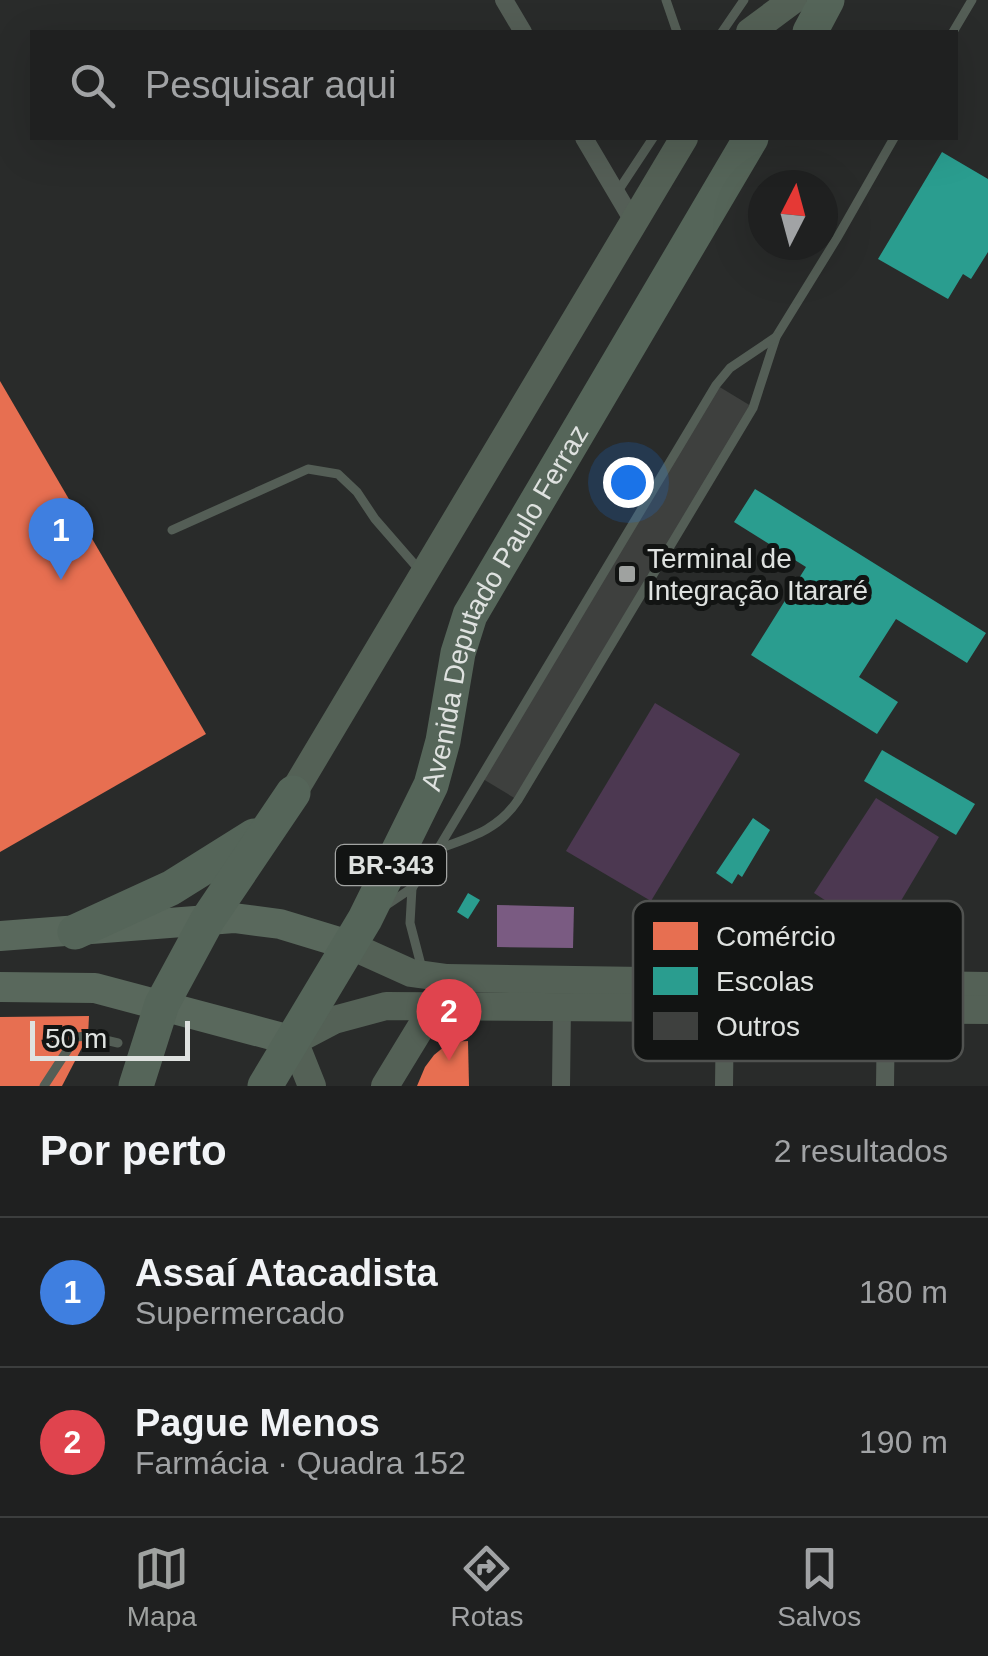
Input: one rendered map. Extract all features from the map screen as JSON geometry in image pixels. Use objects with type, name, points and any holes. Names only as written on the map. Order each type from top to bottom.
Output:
[{"type":"highway","points":[[811,30],[827,0]]},
{"type":"highway","name":"Avenida Deputado Paulo Ferraz","points":[[265,1086],[357,932],[431,785],[458,653],[470,615],[750,140]]},
{"type":"highway","points":[[136,1086],[162,1004],[208,919],[284,807]]},
{"type":"highway","points":[[75,932],[171,888],[284,807]]},
{"type":"main road","points":[[753,30],[793,0]]},
{"type":"main road","points":[[284,807],[683,140]]},
{"type":"main road","points":[[0,936],[208,919],[357,932],[411,973],[425,976],[633,980]]},
{"type":"main road","points":[[963,986],[988,986]]},
{"type":"main road","points":[[0,987],[96,988],[294,1041],[334,1020],[386,1006],[633,1006]]},
{"type":"main road","points":[[393,1081],[435,1004]]},
{"type":"main road","points":[[963,1010],[988,1010]]},
{"type":"main road","points":[[294,1041],[312,1086]]},
{"type":"street","points":[[504,0],[522,30]]},
{"type":"street","points":[[585,140],[633,221]]},
{"type":"street","points":[[561,1086],[562,1006]]},
{"type":"street","points":[[724,1061],[724,1086]]},
{"type":"street","points":[[884,1086],[885,1061]]},
{"type":"lane","points":[[666,0],[676,30]]},
{"type":"lane","points":[[723,30],[744,0]]},
{"type":"lane","points":[[954,30],[972,0]]},
{"type":"lane","points":[[616,194],[652,140]]},
{"type":"lane","points":[[438,849],[487,832],[509,814],[753,408],[776,337],[893,140]]},
{"type":"lane","points":[[357,932],[412,888],[438,849],[716,385],[730,368],[776,337]]},
{"type":"lane","points":[[172,530],[308,470],[323,470],[338,474],[357,492],[424,575]]},
{"type":"lane","points":[[412,888],[413,944],[425,976]]},
{"type":"lane","points":[[44,1086],[76,1037],[118,1043]]},
{"type":"shaded area","points":[[655,703],[740,754],[651,901],[566,851]]},
{"type":"shaded area","points":[[876,798],[939,837],[901,901],[826,901],[814,893]]},
{"type":"shaded area","points":[[497,905],[574,907],[573,948],[497,947]]},
{"type":"building: Comércio","points":[[0,381],[206,734],[0,852]]},
{"type":"building: Comércio","points":[[89,1016],[88,1036],[62,1086],[0,1086],[0,1017]]},
{"type":"building: Comércio","points":[[468,1041],[469,1086],[417,1086],[434,1055],[450,1042]]},
{"type":"building: Escolas","points":[[942,152],[988,179],[988,252],[971,279],[963,274],[948,299],[878,259]]},
{"type":"building: Escolas","points":[[755,489],[986,633],[967,663],[896,619],[859,677],[898,702],[877,734],[751,655],[806,567],[734,522]]},
{"type":"building: Escolas","points":[[882,750],[975,804],[956,835],[864,781]]},
{"type":"building: Escolas","points":[[753,818],[770,830],[742,877],[738,874],[732,884],[716,873]]},
{"type":"building: Escolas","points":[[468,893],[480,900],[468,919],[457,912]]},
{"type":"building: Outros","points":[[718,386],[751,406],[516,799],[483,779]]},
{"type":"place","name":"Terminal de Integração Itararé","points":[[627,574]]},
{"type":"place","name":"Assaí Atacadista","points":[[61,580]]},
{"type":"place","name":"Pague Menos","points":[[449,1061]]}]
